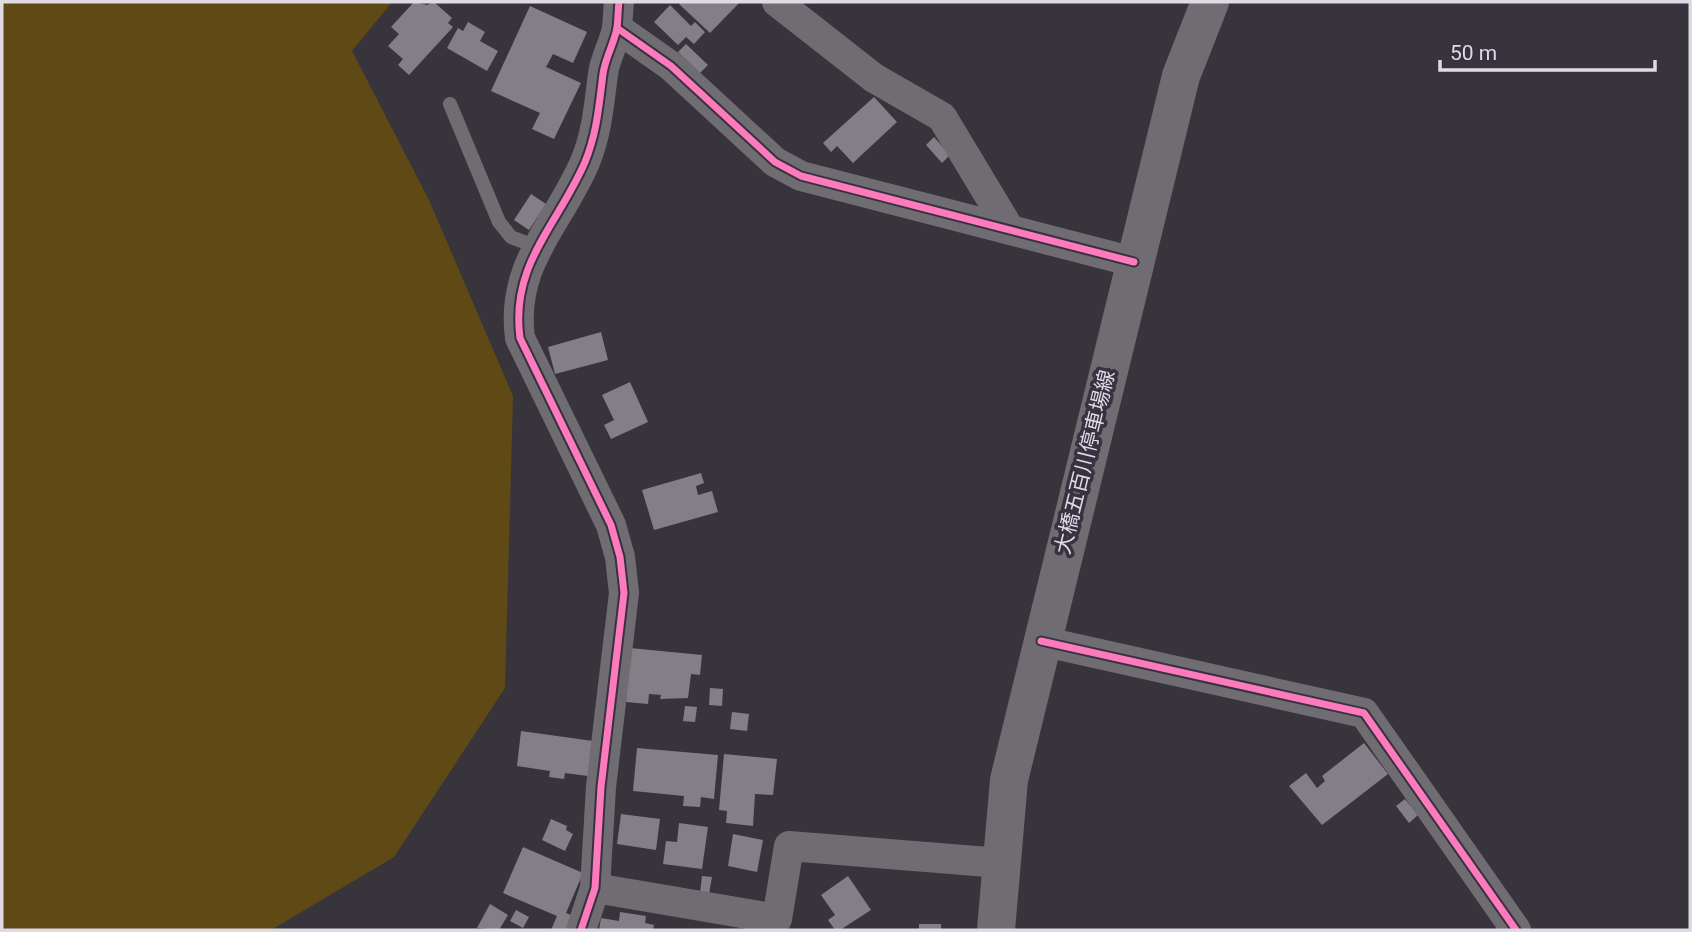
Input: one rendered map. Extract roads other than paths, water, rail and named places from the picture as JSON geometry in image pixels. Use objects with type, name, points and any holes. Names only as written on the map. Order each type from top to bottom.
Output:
[{"type":"main road","name":"大橋五百川停車場線","points":[[996,930],[1009,780],[1041,641],[1181,76],[1210,2]]},
{"type":"street","points":[[777,2],[874,78],[942,117],[1010,230]]},
{"type":"street","points":[[581,930],[595,888],[601,787],[624,593],[620,557],[611,525],[520,338],[520,296],[524,274],[584,163],[600,114],[603,72],[618,15],[775,162],[792,172],[1134,262]]},
{"type":"street","points":[[1041,641],[1364,713],[1516,930]]},
{"type":"street","points":[[595,888],[777,919],[789,846],[1001,863]]},
{"type":"lane","points":[[450,104],[499,222],[511,237],[537,247]]}]
